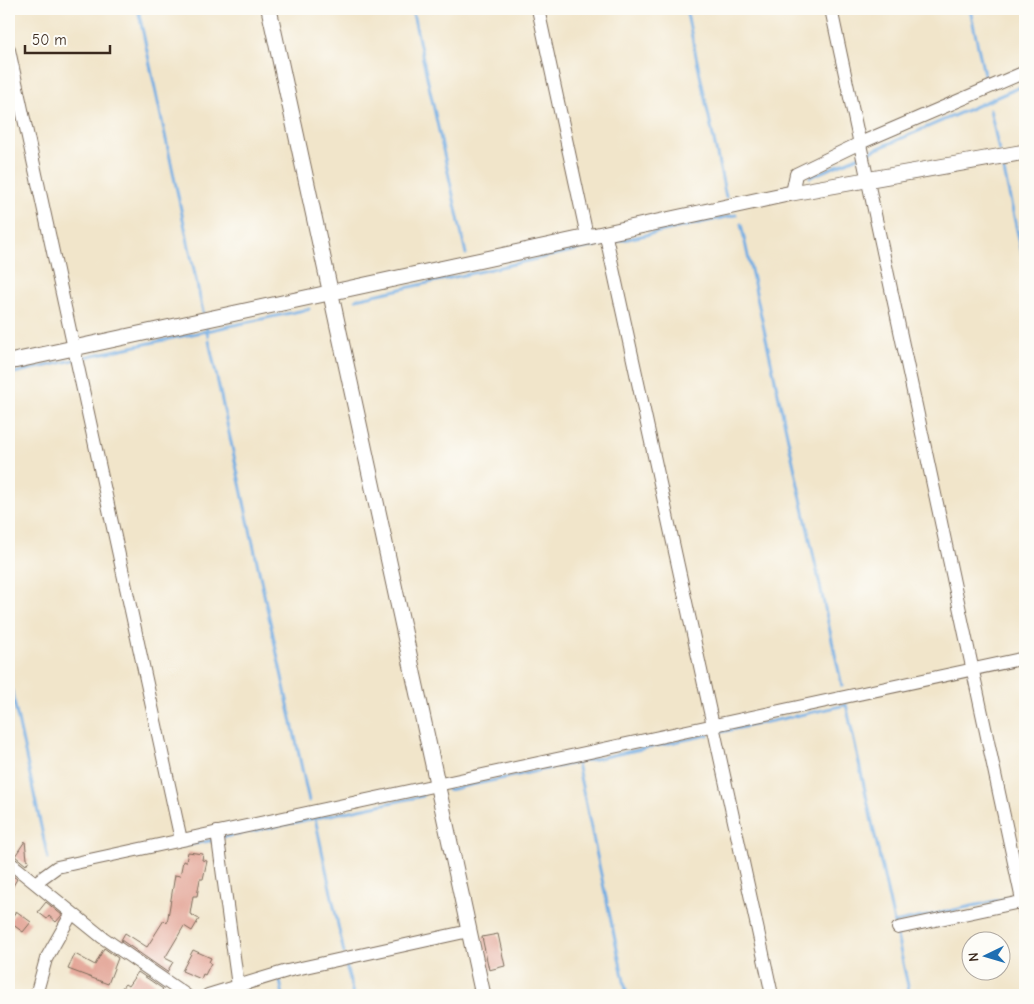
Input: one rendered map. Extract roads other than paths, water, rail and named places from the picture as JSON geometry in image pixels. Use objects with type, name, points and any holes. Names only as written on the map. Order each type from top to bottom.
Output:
[{"type":"street","points":[[269,9],[483,995]]},
{"type":"street","points":[[538,9],[587,236]]},
{"type":"street","points":[[831,9],[1025,914]]},
{"type":"street","points":[[9,50],[180,840]]},
{"type":"street","points":[[792,193],[796,174],[862,151],[1025,72]]},
{"type":"street","points":[[9,362],[75,356],[330,293],[605,232],[792,193],[1025,152]]},
{"type":"street","points":[[605,232],[772,995]]},
{"type":"street","points":[[35,883],[57,867],[1025,658]]},
{"type":"street","points":[[217,832],[238,986]]},
{"type":"street","points":[[9,862],[102,937],[186,995]]},
{"type":"street","points":[[898,928],[1022,898]]},
{"type":"street","points":[[36,995],[46,959],[72,912]]},
{"type":"street","points":[[208,995],[287,971],[469,931]]},
{"type":"waterway","points":[[138,9],[203,312]]},
{"type":"waterway","points":[[412,9],[466,254]]},
{"type":"waterway","points":[[686,9],[726,197]]},
{"type":"waterway","points":[[970,9],[986,84]]},
{"type":"waterway","points":[[865,154],[1025,85]]},
{"type":"waterway","points":[[990,109],[999,151]]},
{"type":"waterway","points":[[810,177],[860,156]]},
{"type":"waterway","points":[[1004,171],[1025,267]]},
{"type":"waterway","points":[[614,242],[736,215]]},
{"type":"waterway","points":[[741,224],[842,686]]},
{"type":"waterway","points":[[356,299],[604,244]]},
{"type":"waterway","points":[[80,358],[309,309]]},
{"type":"waterway","points":[[206,325],[208,336]]},
{"type":"waterway","points":[[209,341],[309,801]]},
{"type":"waterway","points":[[9,374],[74,360]]},
{"type":"waterway","points":[[9,678],[48,859]]},
{"type":"waterway","points":[[846,704],[910,995]]},
{"type":"waterway","points":[[721,732],[846,705]]},
{"type":"waterway","points":[[448,790],[708,735]]},
{"type":"waterway","points":[[577,763],[627,995]]},
{"type":"waterway","points":[[224,837],[423,796]]},
{"type":"waterway","points":[[315,818],[344,953]]},
{"type":"waterway","points":[[183,846],[214,840]]},
{"type":"waterway","points":[[894,923],[1018,896]]},
{"type":"waterway","points":[[346,964],[353,995]]},
{"type":"waterway","points":[[280,981],[283,995]]}]
